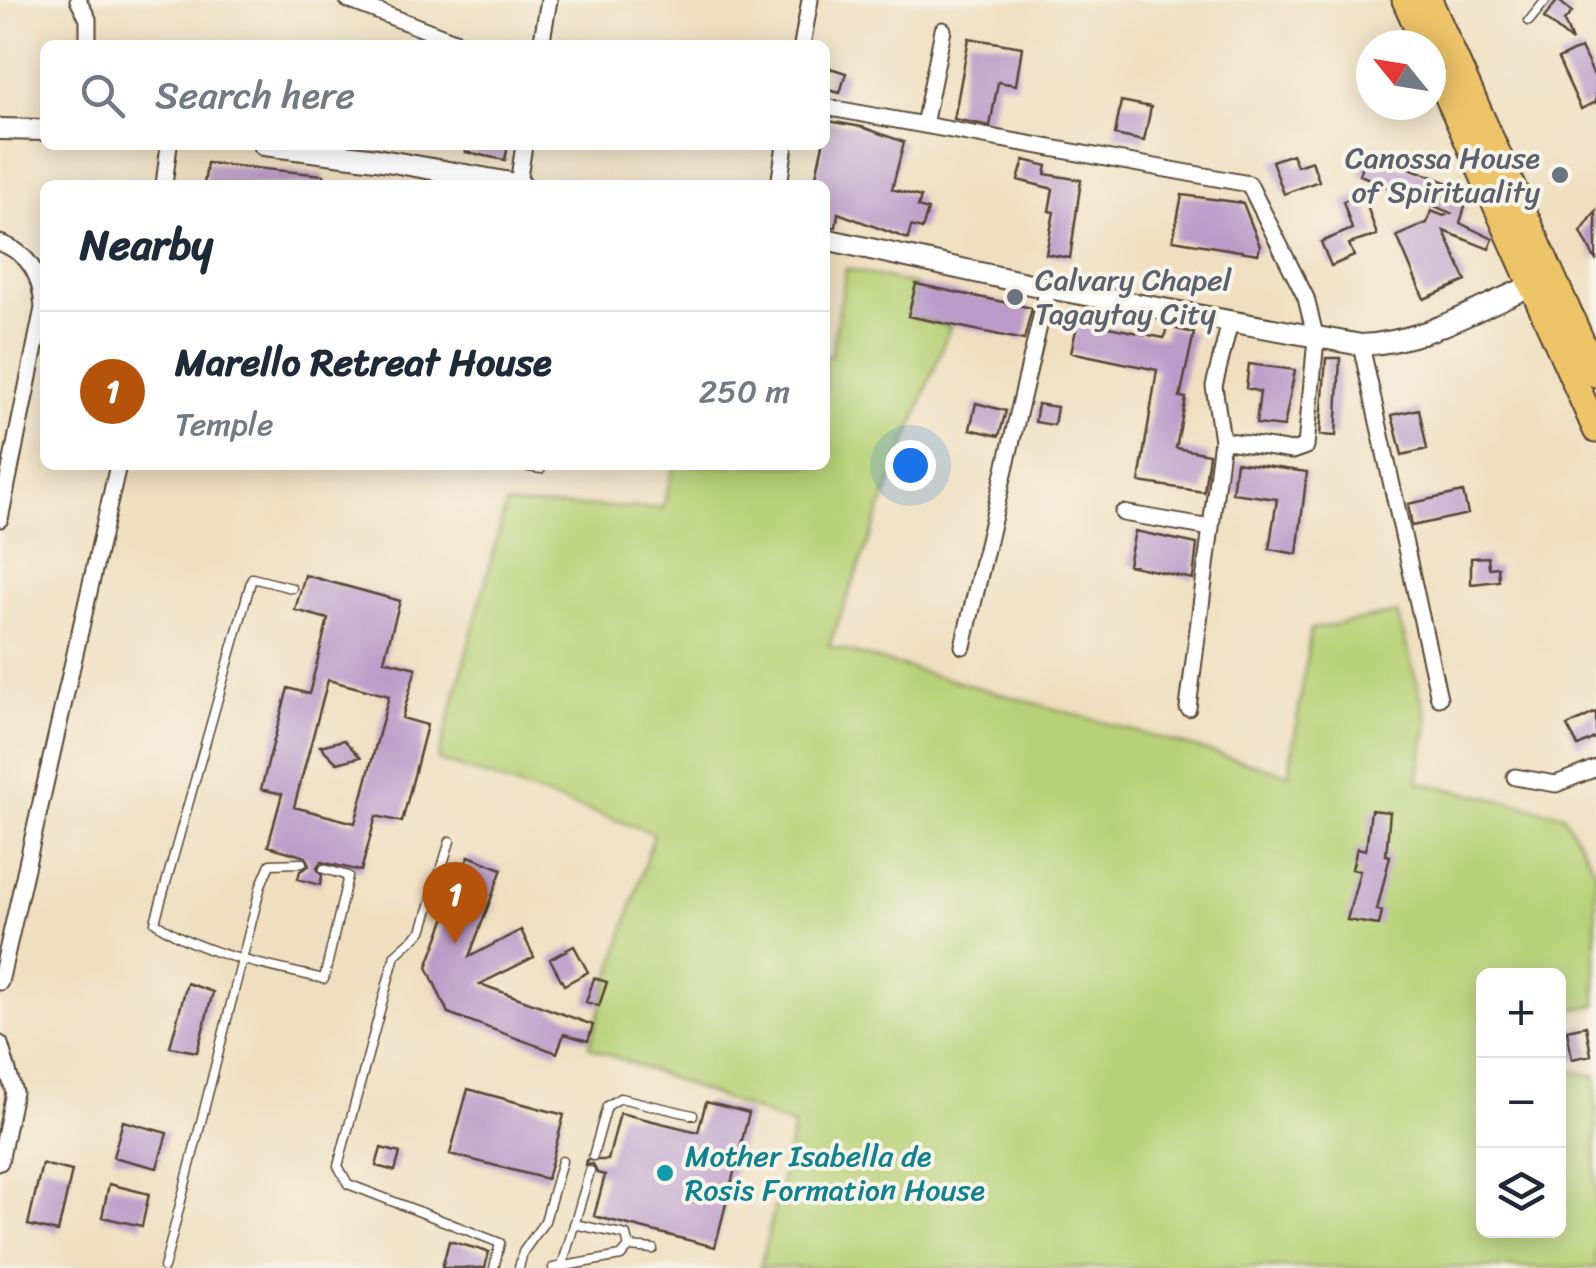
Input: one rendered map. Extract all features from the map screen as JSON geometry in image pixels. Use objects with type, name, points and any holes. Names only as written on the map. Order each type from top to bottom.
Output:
[{"type":"main road","points":[[1404,0],[1418,30]]},
{"type":"main road","points":[[1429,0],[1542,282],[1596,430]]},
{"type":"main road","points":[[1446,89],[1542,282],[1596,374]]},
{"type":"street","points":[[78,0],[88,19],[88,40]]},
{"type":"street","points":[[348,0],[452,40]]},
{"type":"street","points":[[542,40],[549,0]]},
{"type":"street","points":[[803,40],[810,0]]},
{"type":"street","points":[[924,125],[943,30]]},
{"type":"street","points":[[830,108],[1249,184],[1306,298],[1316,340],[1306,446],[1292,451],[1222,440]]},
{"type":"street","points":[[0,129],[40,130]]},
{"type":"street","points":[[164,180],[168,150]]},
{"type":"street","points":[[296,150],[488,180]]},
{"type":"street","points":[[520,180],[524,150]]},
{"type":"street","points":[[780,180],[784,150]]},
{"type":"street","points":[[830,240],[1048,288],[1316,340],[1361,344],[1400,342],[1436,332],[1542,282]]},
{"type":"street","points":[[0,244],[25,257],[40,277]]},
{"type":"street","points":[[964,646],[1048,288]]},
{"type":"street","points":[[0,519],[40,318]]},
{"type":"street","points":[[1188,708],[1222,440],[1214,386],[1230,322]]},
{"type":"street","points":[[1361,344],[1439,698]]},
{"type":"street","points":[[0,982],[117,470]]},
{"type":"street","points":[[1123,512],[1211,528]]},
{"type":"street","points":[[1515,776],[1556,784],[1596,768]]},
{"type":"street","points":[[0,1044],[14,1092],[0,1162]]},
{"type":"lane","points":[[1529,21],[1546,0]]},
{"type":"lane","points":[[292,588],[252,578],[156,922],[170,932],[244,958],[324,979],[348,876],[324,868]]},
{"type":"lane","points":[[450,841],[422,931],[396,956],[338,1166],[348,1184],[500,1243],[494,1268]]},
{"type":"lane","points":[[164,1268],[270,864],[302,862]]},
{"type":"lane","points":[[593,1156],[607,1106],[620,1098],[693,1115]]},
{"type":"lane","points":[[519,1268],[523,1252],[545,1221],[562,1161]]},
{"type":"lane","points":[[558,1267],[590,1171]]},
{"type":"lane","points":[[574,1224],[626,1235],[629,1247]]},
{"type":"lane","points":[[629,1247],[653,1248]]},
{"type":"lane","points":[[558,1267],[621,1256],[629,1247]]},
{"type":"green space","points":[[846,269],[916,285],[909,316],[950,327],[829,646],[1289,774],[1311,629],[1397,613],[1428,721],[1418,782],[1563,814],[1596,871],[1596,1005],[1566,1011],[1566,968],[1476,968],[1476,1238],[1566,1238],[1566,1071],[1596,1076],[1596,1268],[760,1268],[794,1126],[589,1047],[654,833],[438,760],[506,505],[663,508],[673,470],[830,470],[830,356]]},
{"type":"building","points":[[1558,0],[1572,12],[1564,21],[1572,41],[1544,18]]},
{"type":"building","points":[[969,38],[1022,47],[1016,85],[998,82],[990,126],[954,119]]},
{"type":"building","name":"Canossa House of Spirituality","points":[[1581,48],[1596,80],[1596,102],[1581,109],[1558,59]]},
{"type":"building","points":[[830,68],[846,73],[840,93],[830,90]]},
{"type":"building","points":[[1121,101],[1151,107],[1144,141],[1115,135]]},
{"type":"building","points":[[830,121],[862,127],[904,142],[892,189],[921,197],[918,207],[928,210],[922,229],[911,226],[908,239],[838,213],[836,227],[830,226],[830,180],[815,180],[822,150],[830,150]]},
{"type":"building","points":[[465,150],[507,150],[505,160]]},
{"type":"building","points":[[1367,152],[1470,191],[1460,223],[1493,239],[1489,249],[1444,231],[1466,281],[1424,299],[1397,236],[1427,223],[1431,211],[1444,216],[1451,213],[1360,175]]},
{"type":"building","points":[[1292,154],[1297,166],[1312,161],[1319,181],[1284,194],[1272,161]]},
{"type":"building","points":[[1024,160],[1047,166],[1045,174],[1081,180],[1070,258],[1046,254],[1054,212],[1049,211],[1053,189],[1018,180]]},
{"type":"building","points":[[207,163],[324,175],[324,180],[205,180]]},
{"type":"building","points":[[1363,194],[1377,235],[1349,244],[1354,256],[1331,266],[1321,242],[1352,229],[1343,201]]},
{"type":"building","points":[[1182,195],[1243,203],[1260,246],[1258,254],[1173,240]]},
{"type":"building","points":[[1596,211],[1596,261],[1581,232]]},
{"type":"building","points":[[916,284],[1032,308],[1024,340],[908,316]]},
{"type":"building","points":[[1078,321],[1164,338],[1167,327],[1194,333],[1180,397],[1186,398],[1176,448],[1209,454],[1204,492],[1139,482],[1157,370],[1071,352]]},
{"type":"building","points":[[1326,358],[1340,358],[1336,436],[1320,435]]},
{"type":"building","points":[[1249,364],[1295,370],[1284,427],[1256,424],[1260,392],[1246,388]]},
{"type":"building","points":[[976,403],[1006,411],[999,436],[970,429]]},
{"type":"building","points":[[1038,404],[1057,407],[1054,425],[1035,422]]},
{"type":"building","points":[[1419,409],[1427,449],[1402,455],[1392,415]]},
{"type":"building","points":[[1236,462],[1307,472],[1297,554],[1269,549],[1277,499],[1232,493]]},
{"type":"building","points":[[1463,492],[1468,514],[1412,526],[1408,504]]},
{"type":"building","points":[[1135,531],[1197,544],[1193,579],[1128,565]]},
{"type":"building","points":[[1488,557],[1489,568],[1498,567],[1499,581],[1471,584],[1471,558]]},
{"type":"building","points":[[305,575],[400,601],[384,660],[416,668],[402,718],[427,725],[402,822],[376,816],[361,871],[321,862],[317,868],[322,876],[320,885],[298,879],[300,871],[309,866],[306,857],[268,846],[282,794],[261,789],[288,688],[309,694],[328,619],[295,610]],"holes":[[[328,680],[389,696],[355,823],[294,807]]]},
{"type":"building","points":[[1596,712],[1596,737],[1578,746],[1567,726]]},
{"type":"building","points":[[344,740],[360,757],[337,763],[320,746]]},
{"type":"building","points":[[1371,810],[1390,812],[1386,855],[1390,856],[1377,910],[1382,911],[1379,925],[1347,920],[1360,871],[1352,869],[1357,848],[1366,850]]},
{"type":"building","points":[[469,856],[502,869],[469,957],[521,930],[534,957],[480,984],[593,1025],[588,1041],[564,1034],[557,1053],[448,1013],[427,967]]},
{"type":"building","points":[[574,946],[588,972],[564,985],[550,959]]},
{"type":"building","points":[[594,978],[607,982],[599,1006],[586,1002]]},
{"type":"building","points":[[187,983],[213,992],[197,1052],[170,1047]]},
{"type":"building","points":[[1586,1026],[1591,1055],[1572,1059],[1567,1030]]},
{"type":"building","points":[[468,1089],[564,1115],[547,1179],[450,1154]]},
{"type":"building","name":"Mother Isabella de Rosis Formation House","points":[[706,1102],[749,1113],[715,1247],[594,1216],[605,1175],[597,1173],[593,1164],[586,1165],[587,1160],[608,1160],[620,1113],[698,1132]]},
{"type":"building","points":[[123,1121],[167,1133],[157,1168],[113,1157]]},
{"type":"building","points":[[381,1148],[400,1153],[395,1171],[376,1166]]},
{"type":"building","points":[[42,1164],[72,1171],[58,1232],[28,1225]]},
{"type":"building","points":[[109,1184],[149,1194],[142,1226],[102,1217]]},
{"type":"building","points":[[449,1241],[489,1252],[485,1268],[442,1268]]},
{"type":"place","name":"Canossa House of Spirituality","points":[[1560,175]]},
{"type":"place","name":"Calvary Chapel Tagaytay City","points":[[1015,297]]},
{"type":"place","name":"Marello Retreat House","points":[[455,944]]},
{"type":"place","name":"Mother Isabella de Rosis Formation House","points":[[665,1173]]}]
